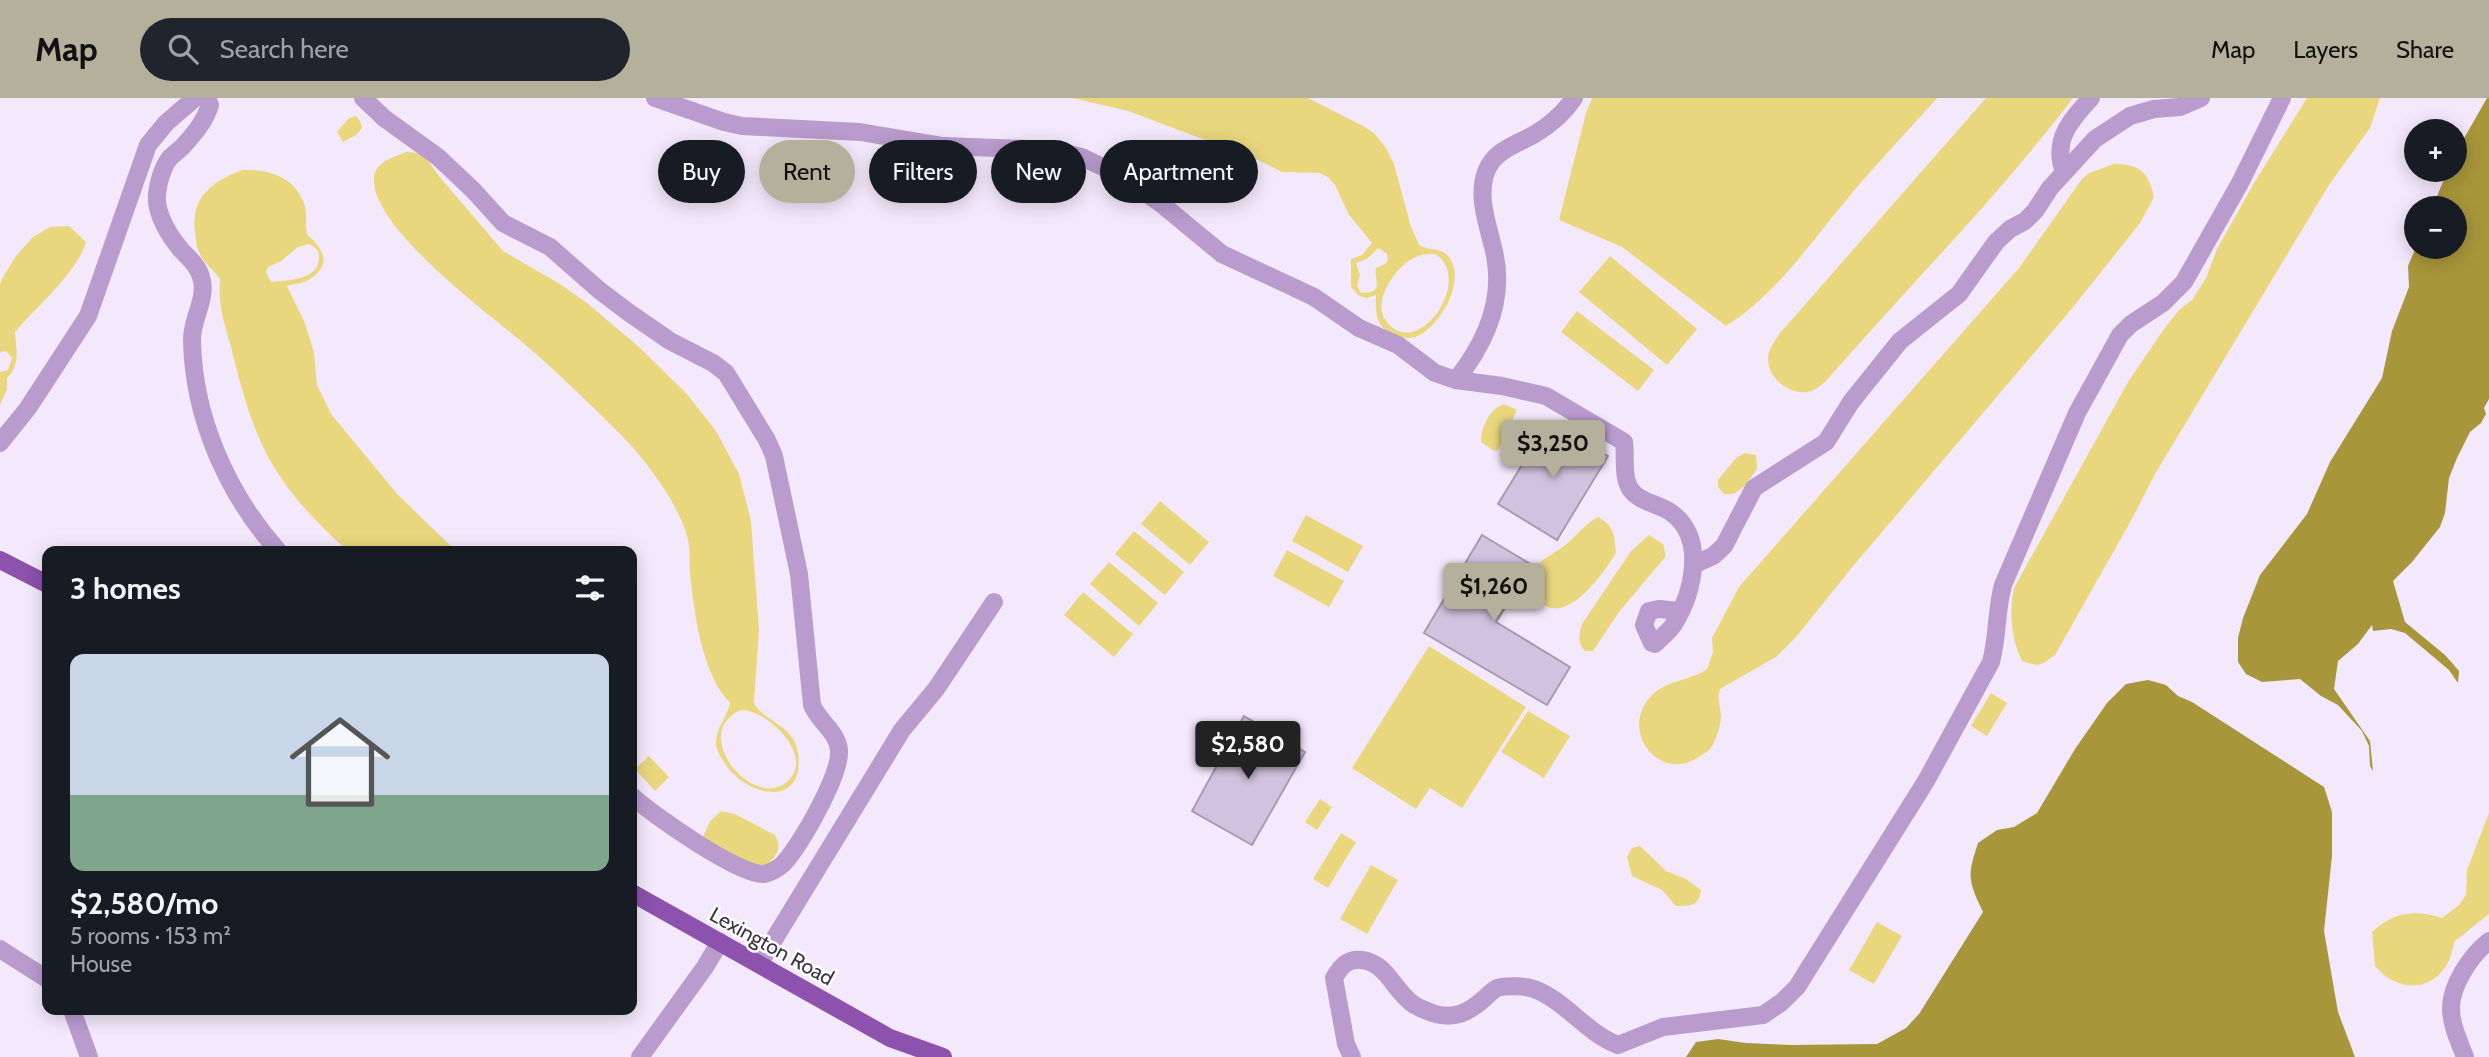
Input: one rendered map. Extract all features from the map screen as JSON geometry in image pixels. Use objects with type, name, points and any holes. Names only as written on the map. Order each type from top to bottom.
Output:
[{"type":"main road","points":[[0,561],[42,582]]},
{"type":"main road","name":"Lexington Road","points":[[637,896],[890,1038],[943,1057]]},
{"type":"main road","name":"Lexington Road","points":[[890,1038],[912,1057]]},
{"type":"street","points":[[0,443],[28,408],[88,316],[148,145],[166,123],[195,98]]},
{"type":"street","points":[[207,98],[210,105],[204,121],[184,146],[169,159],[163,171],[156,201],[171,236],[199,270],[203,280],[202,299],[192,335],[194,372],[206,424],[215,449],[242,503],[274,546]]},
{"type":"street","points":[[363,98],[384,118],[453,170],[503,223],[550,247],[621,307],[670,341],[713,363],[726,373],[774,456],[799,574],[812,705],[833,733],[838,747],[837,764],[827,794],[794,850],[782,865],[764,874],[744,871],[737,867],[663,820],[637,800]]},
{"type":"street","points":[[655,98],[742,126],[860,132],[943,146],[1055,150],[1084,158],[1121,176],[1233,260],[1314,298],[1359,328],[1398,345],[1435,373],[1456,380],[1502,386],[1546,396],[1618,436],[1624,442],[1626,481],[1631,490],[1681,520],[1693,548],[1693,565],[1686,597],[1679,611]]},
{"type":"street","points":[[1456,380],[1485,336],[1494,307],[1497,270],[1487,228],[1482,188],[1486,172],[1493,158],[1556,119],[1574,98]]},
{"type":"street","points":[[2064,172],[2060,147],[2063,132],[2091,98]]},
{"type":"street","points":[[1693,565],[1724,546],[1754,488],[1826,442],[1851,402],[1900,341],[1959,294],[1996,242],[2035,211],[2050,188],[2095,139],[2130,116],[2154,109],[2180,107],[2201,98]]},
{"type":"street","points":[[1352,1057],[1346,1044],[1334,978],[1345,963],[1353,959],[1371,961],[1383,970],[1414,1006],[1446,1017],[1472,1010],[1496,988],[1515,986],[1533,989],[1572,1013],[1605,1040],[1618,1045],[1663,1027],[1763,1015],[1783,1002],[1797,988],[1926,782],[1991,662],[2003,585],[2088,391],[2120,335],[2131,324],[2163,303],[2184,282],[2240,183],[2282,98]]},
{"type":"street","points":[[759,964],[902,730],[936,690],[994,602]]},
{"type":"street","points":[[2465,1057],[2455,1032],[2452,1002],[2465,971],[2479,949],[2489,941]]},
{"type":"street","points":[[640,1057],[720,942]]},
{"type":"street","points":[[0,949],[42,976]]},
{"type":"street","points":[[74,1015],[89,1057]]},
{"type":"shaded area","points":[[1072,98],[1308,98],[1363,126],[1374,133],[1394,164],[1411,227],[1419,245],[1445,253],[1453,266],[1453,289],[1434,324],[1415,337],[1399,337],[1380,324],[1376,295],[1367,298],[1359,296],[1351,287],[1351,259],[1362,255],[1372,243],[1349,215],[1335,185],[1328,177],[1319,173],[1282,172],[1258,160],[1258,140],[1205,140],[1128,111]],"holes":[[[1378,248],[1387,254],[1388,260],[1385,264],[1376,268],[1376,289],[1361,293],[1357,286],[1360,275],[1356,263],[1367,259]],[[1435,254],[1446,265],[1449,280],[1446,297],[1438,312],[1426,325],[1413,332],[1399,331],[1386,321],[1382,313],[1384,295],[1393,276],[1407,262],[1419,256]]]},
{"type":"shaded area","points":[[1592,98],[1937,98],[1859,185],[1777,284],[1726,326],[1622,247],[1559,220]]},
{"type":"shaded area","points":[[1986,98],[2073,98],[1983,207],[1825,382],[1811,391],[1788,389],[1776,379],[1769,365],[1771,347],[1779,335]]},
{"type":"shaded area","points":[[2307,98],[2380,98],[2370,128],[2329,185],[2155,474],[2055,655],[2040,664],[2022,661],[2012,625],[2014,588],[2128,382],[2164,329],[2179,310],[2192,300],[2206,278],[2217,249],[2254,183]]},
{"type":"shaded area","points":[[2489,98],[2489,399],[2484,408],[2486,414],[2481,423],[2470,432],[2449,478],[2445,513],[2440,527],[2393,581],[2405,622],[2445,655],[2459,671],[2458,683],[2449,670],[2405,633],[2391,629],[2373,631],[2372,625],[2358,644],[2338,661],[2334,689],[2370,741],[2373,771],[2370,766],[2369,746],[2362,731],[2338,705],[2321,696],[2300,679],[2262,682],[2246,674],[2238,662],[2238,638],[2260,575],[2307,514],[2330,462],[2382,378],[2392,331],[2409,287],[2408,266],[2411,259],[2467,259],[2467,196],[2437,196],[2443,182],[2467,182],[2467,133]]},
{"type":"shaded area","points":[[356,116],[362,128],[343,142],[337,132],[349,118]]},
{"type":"shaded area","points":[[406,152],[417,153],[425,158],[503,251],[587,303],[639,347],[686,393],[716,431],[739,474],[751,521],[759,630],[754,702],[763,714],[791,736],[798,753],[798,771],[793,783],[784,790],[759,790],[746,784],[734,774],[718,751],[718,732],[730,703],[720,691],[706,660],[694,606],[688,541],[683,523],[660,482],[610,424],[540,358],[436,269],[411,245],[391,220],[378,197],[375,172],[391,158]],"holes":[[[741,710],[764,718],[785,736],[796,760],[794,771],[787,782],[773,788],[758,786],[744,778],[731,765],[723,751],[721,735],[726,721]]]},
{"type":"shaded area","points":[[2114,164],[2137,168],[2149,182],[2154,197],[2140,223],[2074,306],[1796,637],[1776,657],[1720,689],[1720,723],[1710,749],[1685,763],[1671,764],[1658,759],[1641,737],[1639,722],[1643,707],[1654,693],[1666,685],[1707,669],[1713,652],[1712,638],[1739,587],[2019,268],[2082,179],[2089,173]]},
{"type":"shaded area","points":[[243,170],[261,171],[286,180],[299,192],[305,209],[307,235],[319,247],[324,260],[319,272],[313,277],[287,286],[305,323],[314,353],[317,385],[331,414],[398,495],[451,546],[343,546],[308,512],[274,467],[259,439],[243,393],[222,314],[220,279],[202,258],[196,240],[196,209],[206,192],[222,179]],"holes":[[[309,244],[319,255],[314,271],[301,278],[271,282],[266,272],[268,267],[280,262],[298,247]]]},
{"type":"shaded area","points":[[69,226],[86,242],[65,278],[15,332],[16,362],[7,378],[7,389],[0,405],[0,372],[8,370],[12,358],[6,351],[0,352],[0,284],[16,256],[33,237],[50,227]]},
{"type":"shaded area","points":[[1610,256],[1697,329],[1667,365],[1579,292]]},
{"type":"shaded area","points":[[1577,311],[1654,370],[1638,391],[1561,332]]},
{"type":"shaded area","points":[[1504,404],[1517,410],[1498,450],[1494,451],[1481,442],[1483,430],[1491,414]]},
{"type":"shaded area","points":[[1745,453],[1756,455],[1757,469],[1739,490],[1724,494],[1718,487],[1718,480],[1736,458]]},
{"type":"shaded area","points":[[1160,501],[1209,542],[1190,565],[1141,524]]},
{"type":"shaded area","points":[[1306,515],[1363,546],[1348,572],[1292,541]]},
{"type":"shaded area","points":[[1598,517],[1613,532],[1616,553],[1595,582],[1575,601],[1565,607],[1544,605],[1535,594],[1534,570],[1540,562]]},
{"type":"shaded area","points":[[1134,531],[1184,572],[1165,595],[1115,554]]},
{"type":"shaded area","points":[[1649,535],[1663,544],[1666,556],[1619,612],[1593,651],[1585,651],[1579,638],[1582,624],[1631,551]]},
{"type":"shaded area","points":[[1287,550],[1344,581],[1329,607],[1273,576]]},
{"type":"shaded area","points":[[1109,562],[1158,603],[1139,626],[1090,584]]},
{"type":"shaded area","points":[[1083,592],[1133,634],[1114,657],[1064,615]]},
{"type":"shaded area","points":[[1429,646],[1526,707],[1462,808],[1430,788],[1416,809],[1352,768]]},
{"type":"shaded area","points":[[2148,680],[2166,685],[2178,696],[2192,702],[2324,787],[2332,812],[2332,856],[2324,931],[2338,1012],[2355,1057],[1686,1057],[1696,1042],[1718,1039],[1791,1045],[1877,1044],[1906,1028],[1919,1014],[1983,912],[1971,878],[1978,843],[1997,830],[2014,827],[2037,813],[2075,749],[2107,703],[2126,684]]},
{"type":"shaded area","points":[[1991,693],[2007,703],[1987,736],[1971,726]]},
{"type":"shaded area","points":[[1528,711],[1570,736],[1544,778],[1501,752]]},
{"type":"shaded area","points":[[649,756],[669,777],[655,791],[637,771],[637,767]]},
{"type":"shaded area","points":[[1320,799],[1332,807],[1317,830],[1305,822]]},
{"type":"shaded area","points":[[721,811],[735,814],[775,835],[778,849],[766,866],[749,867],[703,837],[710,821]]},
{"type":"shaded area","points":[[2489,813],[2489,914],[2454,942],[2447,964],[2433,979],[2414,985],[2389,979],[2375,966],[2372,932],[2396,916],[2414,913],[2442,918],[2459,905],[2466,895],[2467,870]]},
{"type":"shaded area","points":[[1341,833],[1356,842],[1328,888],[1313,879]]},
{"type":"shaded area","points":[[1640,846],[1666,871],[1686,879],[1701,890],[1696,902],[1676,906],[1662,890],[1632,876],[1627,857],[1632,848]]},
{"type":"shaded area","points":[[1371,865],[1398,880],[1367,934],[1340,919]]},
{"type":"shaded area","points":[[1877,922],[1902,936],[1874,984],[1849,970]]},
{"type":"building","points":[[1549,421],[1608,456],[1557,540],[1498,504]]},
{"type":"building","points":[[1482,535],[1532,565],[1496,622],[1570,667],[1547,705],[1424,633]]},
{"type":"building","points":[[1244,716],[1305,752],[1252,845],[1192,811]]}]
